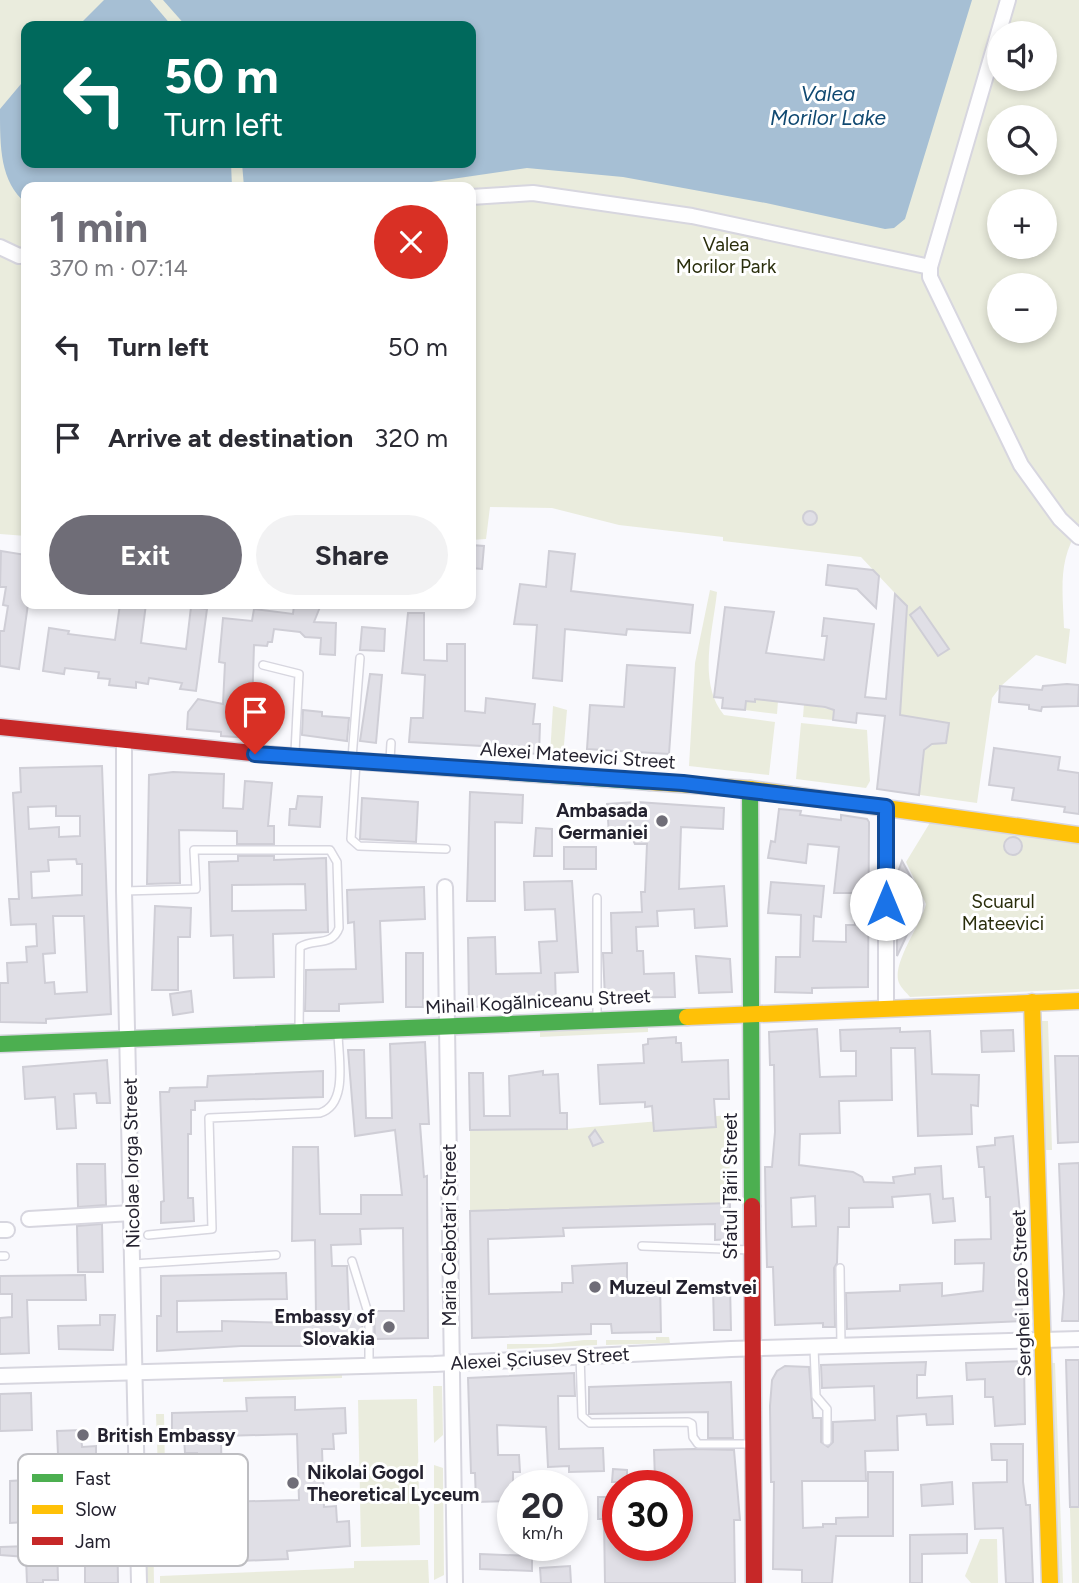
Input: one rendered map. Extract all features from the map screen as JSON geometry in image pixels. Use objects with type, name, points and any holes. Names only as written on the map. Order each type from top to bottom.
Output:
[{"type":"main road","name":"Alexei Mateevici Street","points":[[0,727],[124,742],[294,757],[750,789],[1079,835]]},
{"type":"main road","name":"Sfatul Țării Street","points":[[750,789],[754,1583]]},
{"type":"main road","name":"Mihail Kogălniceanu Street","points":[[0,1044],[299,1034],[750,1012],[1079,1001]]},
{"type":"main road","name":"Serghei Lazo Street","points":[[1032,1002],[1050,1583]]},
{"type":"street","points":[[1008,0],[930,267],[933,287],[1010,445],[1029,479],[1060,519],[1079,537]]},
{"type":"street","points":[[476,197],[533,193],[692,216],[930,267]]},
{"type":"street","points":[[0,247],[21,256]]},
{"type":"street","name":"Nicolae Iorga Street","points":[[124,742],[124,891],[137,1454]]},
{"type":"street","points":[[886,807],[886,1009]]},
{"type":"street","name":"Maria Cebotari Street","points":[[444,887],[455,1583]]},
{"type":"street","points":[[29,1219],[132,1213]]},
{"type":"street","name":"Alexei Șciusev Street","points":[[0,1376],[450,1362],[752,1348],[1079,1339]]},
{"type":"lane","points":[[360,658],[351,839],[359,846],[446,849]]},
{"type":"lane","points":[[263,665],[299,674],[294,757]]},
{"type":"lane","points":[[390,763],[391,743]]},
{"type":"lane","points":[[124,891],[196,889],[194,850],[330,850],[337,862],[339,928],[330,940],[300,947],[299,1034]]},
{"type":"lane","points":[[597,898],[597,1019]]},
{"type":"lane","points":[[148,1235],[212,1229],[209,1118],[320,1113],[331,1108],[337,1098],[339,1078],[338,1032]]},
{"type":"lane","points":[[642,1246],[752,1250]]},
{"type":"lane","points":[[133,1264],[276,1255]]},
{"type":"lane","points":[[352,1261],[369,1316],[369,1365]]},
{"type":"lane","points":[[841,1268],[841,1347]]},
{"type":"lane","points":[[814,1348],[816,1396],[827,1409],[827,1441]]},
{"type":"lane","points":[[580,1355],[582,1416],[590,1423],[688,1422],[692,1424],[693,1437],[698,1444],[753,1444]]},
{"type":"green space","name":"Valea Morilor Park","points":[[0,0],[1079,0],[1079,530],[1067,552],[1064,565],[1064,628],[1070,629],[1066,664],[1036,655],[1001,686],[992,698],[977,803],[899,792],[923,753],[937,743],[946,742],[949,723],[900,715],[907,606],[861,557],[723,541],[723,537],[619,525],[552,508],[490,507],[486,539],[476,540],[476,182],[21,182],[21,536],[0,534]]},
{"type":"green space","points":[[710,590],[717,592],[709,656],[711,688],[724,715],[775,722],[769,775],[689,766],[695,663]]},
{"type":"green space","points":[[746,701],[778,701],[777,714],[745,710]]},
{"type":"green space","points":[[804,704],[834,710],[833,720],[803,717]]},
{"type":"green space","points":[[553,706],[567,710],[563,756],[550,755]]},
{"type":"green space","points":[[801,723],[867,730],[870,781],[866,788],[796,779]]},
{"type":"green space","name":"Scuarul Mateevici","points":[[931,821],[1079,842],[1079,989],[910,997],[899,983],[899,966],[926,904],[906,862]]},
{"type":"green space","points":[[1041,1021],[1048,1021],[1052,1150],[1045,1150]]},
{"type":"green space","points":[[648,1027],[648,1032],[540,1037],[540,1032]]},
{"type":"green space","points":[[729,1115],[730,1203],[470,1211],[470,1130],[567,1129]]},
{"type":"green space","points":[[656,1337],[669,1337],[670,1343],[606,1345],[606,1340],[656,1340]]},
{"type":"green space","points":[[597,1340],[597,1345],[507,1349],[507,1344],[550,1344]]},
{"type":"green space","points":[[1066,1360],[1079,1360],[1079,1583],[1072,1583]]},
{"type":"green space","points":[[1050,1363],[1055,1363],[1063,1583],[1058,1583]]},
{"type":"green space","points":[[342,1372],[342,1378],[223,1382],[223,1376]]},
{"type":"green space","points":[[433,1386],[442,1386],[443,1435],[434,1443]]},
{"type":"green space","points":[[417,1399],[420,1545],[361,1547],[358,1400]]},
{"type":"green space","points":[[156,1414],[164,1414],[165,1454],[157,1454]]},
{"type":"green space","points":[[434,1465],[443,1468],[444,1575],[434,1580]]},
{"type":"green space","points":[[980,1539],[997,1539],[998,1583],[971,1583],[965,1576]]},
{"type":"green space","points":[[428,1560],[429,1583],[160,1583],[160,1576],[354,1568],[354,1561]]},
{"type":"green space","points":[[146,1566],[154,1566],[154,1583],[146,1583]]},
{"type":"water","points":[[104,0],[150,0],[168,21],[83,21]]},
{"type":"water","name":"Valea Morilor Lake","points":[[163,0],[972,0],[905,219],[894,228],[885,229],[766,203],[623,177],[527,168],[431,182],[244,182],[242,168],[476,168],[476,21],[182,21]]},
{"type":"water","points":[[21,84],[21,168],[231,168],[232,182],[21,182],[21,198],[11,185],[3,162],[0,109]]},
{"type":"building","points":[[810,511],[815,513],[815,523],[810,525],[805,523],[803,518],[805,513]]},
{"type":"building","points":[[476,545],[484,546],[482,569],[476,568]]},
{"type":"building","points":[[1,551],[21,554],[21,609],[27,609],[19,669],[0,666],[0,631],[4,631],[8,606],[3,605],[6,587],[0,587]]},
{"type":"building","points":[[549,551],[575,554],[571,591],[693,605],[690,633],[627,629],[626,635],[565,629],[562,681],[533,678],[537,625],[514,624],[520,584],[546,587]]},
{"type":"building","points":[[828,565],[873,570],[879,576],[876,608],[857,589],[826,585]]},
{"type":"building","points":[[895,594],[907,606],[900,715],[949,723],[946,743],[932,744],[924,750],[919,795],[877,789],[885,716],[857,713],[856,723],[833,720],[834,710],[825,707],[755,699],[755,702],[746,701],[745,710],[722,708],[723,698],[714,697],[725,607],[774,612],[766,653],[824,660],[827,636],[822,636],[824,618],[874,624],[865,697],[886,699]]},
{"type":"building","points":[[920,607],[949,649],[938,656],[910,615]]},
{"type":"building","points":[[119,609],[145,609],[141,643],[186,649],[191,609],[207,609],[196,691],[180,689],[182,683],[149,678],[148,684],[136,682],[136,688],[109,685],[110,679],[98,678],[99,672],[65,668],[64,674],[43,671],[49,628],[69,631],[68,634],[115,640]]},
{"type":"building","points":[[254,609],[293,614],[294,609],[319,609],[314,622],[336,623],[335,655],[320,654],[321,638],[274,629],[272,642],[268,642],[267,646],[254,645],[251,738],[221,736],[221,732],[187,729],[188,712],[198,699],[223,704],[225,663],[219,662],[223,618],[252,621]]},
{"type":"building","points":[[408,613],[424,613],[424,660],[447,661],[447,644],[465,644],[465,711],[485,713],[486,698],[535,704],[533,724],[540,724],[539,754],[482,751],[482,746],[409,742],[411,718],[423,718],[425,675],[402,673]]},
{"type":"building","points":[[362,627],[385,629],[384,651],[360,650]]},
{"type":"building","points":[[627,665],[675,668],[669,754],[587,749],[590,705],[624,707]]},
{"type":"building","points":[[370,674],[382,675],[376,743],[360,741]]},
{"type":"building","points":[[1079,685],[1078,706],[1042,707],[1041,711],[1029,709],[1029,705],[999,702],[1000,686],[1042,690],[1043,686]]},
{"type":"building","points":[[303,710],[322,712],[322,716],[349,718],[347,741],[302,735]]},
{"type":"building","points":[[994,748],[1060,757],[1058,770],[1079,773],[1079,814],[1064,812],[1065,807],[1012,800],[1014,788],[989,785]]},
{"type":"building","points":[[102,766],[111,1014],[46,1019],[46,1023],[0,1022],[0,983],[8,983],[7,963],[27,962],[26,947],[37,946],[36,924],[11,925],[9,899],[19,899],[13,793],[21,792],[20,768]],"holes":[[[56,806],[56,816],[80,816],[80,836],[59,837],[59,827],[29,829],[28,807]],[[76,859],[77,864],[82,864],[82,895],[32,898],[31,872],[49,871],[48,860]],[[53,916],[84,916],[87,992],[55,994],[54,982],[45,983],[43,954],[55,953]]]},
{"type":"building","points":[[173,772],[224,774],[223,808],[243,809],[245,781],[272,783],[268,826],[274,826],[274,844],[237,844],[237,831],[179,830],[180,883],[147,884],[149,775]]},
{"type":"building","points":[[470,792],[523,795],[522,823],[495,822],[495,901],[467,901]]},
{"type":"building","points":[[298,796],[322,797],[320,827],[289,825],[290,809],[296,809]]},
{"type":"building","points":[[362,798],[418,802],[416,842],[360,839]]},
{"type":"building","points":[[637,802],[724,808],[723,829],[681,827],[679,889],[724,886],[727,926],[695,928],[694,909],[657,911],[658,926],[636,927],[637,951],[643,951],[644,974],[674,973],[675,997],[605,998],[603,953],[612,953],[611,913],[642,912],[641,892],[645,892],[647,844],[635,844],[630,834],[609,835],[607,804]]},
{"type":"building","points":[[779,809],[801,811],[800,815],[841,820],[841,815],[867,819],[869,822],[868,987],[812,988],[812,993],[775,992],[776,957],[800,957],[801,915],[768,913],[771,882],[824,886],[821,917],[814,916],[813,941],[846,942],[846,925],[855,925],[854,893],[834,893],[839,847],[808,844],[806,863],[768,858],[771,841],[775,842]]},
{"type":"building","points":[[536,828],[552,829],[552,856],[534,856]]},
{"type":"building","points":[[1013,837],[1019,840],[1022,846],[1019,852],[1013,855],[1007,852],[1004,846],[1007,840]]},
{"type":"building","points":[[564,847],[596,847],[596,869],[564,869]]},
{"type":"building","points":[[238,856],[274,856],[274,860],[326,858],[328,932],[273,934],[274,977],[234,978],[233,935],[211,936],[209,862],[238,861]],"holes":[[[305,884],[306,910],[232,911],[232,885]]]},
{"type":"building","points":[[902,861],[919,892],[919,909],[897,956],[897,875]]},
{"type":"building","points":[[572,881],[578,972],[555,973],[556,1005],[469,1007],[468,938],[495,937],[496,974],[541,973],[539,942],[557,941],[555,909],[525,910],[524,882]]},
{"type":"building","points":[[424,887],[425,919],[380,921],[383,1002],[339,1004],[339,1011],[305,1011],[306,970],[356,969],[354,922],[348,923],[347,890]]},
{"type":"building","points":[[155,906],[191,908],[190,937],[178,937],[178,990],[152,990]]},
{"type":"building","points":[[406,953],[423,953],[423,1007],[406,1007]]},
{"type":"building","points":[[696,956],[730,959],[732,992],[699,993]]},
{"type":"building","points":[[191,991],[193,1012],[173,1015],[170,994]]},
{"type":"building","points":[[900,1028],[900,1032],[930,1031],[932,1074],[979,1075],[978,1106],[971,1105],[972,1134],[918,1136],[915,1048],[891,1048],[892,1100],[839,1101],[840,1133],[800,1134],[799,1165],[853,1172],[862,1177],[864,1182],[894,1183],[893,1177],[915,1174],[915,1168],[941,1166],[943,1199],[953,1198],[955,1221],[933,1223],[930,1194],[892,1197],[893,1207],[849,1208],[849,1227],[838,1227],[837,1263],[834,1268],[835,1327],[823,1327],[823,1323],[775,1325],[773,1267],[767,1267],[766,1228],[765,1167],[772,1167],[775,1132],[774,1065],[770,1065],[769,1032],[817,1029],[820,1077],[856,1076],[856,1051],[841,1051],[840,1030]],"holes":[[[815,1196],[816,1226],[792,1227],[791,1198]]]},
{"type":"building","points":[[1013,1030],[1014,1051],[982,1052],[981,1031]]},
{"type":"building","points":[[676,1037],[676,1043],[681,1043],[682,1062],[728,1060],[729,1099],[714,1099],[716,1127],[654,1131],[652,1106],[645,1107],[645,1102],[600,1104],[598,1065],[644,1063],[643,1045],[648,1044],[648,1039]]},
{"type":"building","points":[[425,1042],[429,1124],[420,1124],[424,1177],[427,1176],[428,1338],[375,1339],[374,1311],[404,1311],[403,1228],[360,1229],[361,1244],[331,1245],[332,1266],[347,1266],[349,1315],[362,1315],[363,1346],[241,1346],[157,1351],[157,1316],[161,1316],[161,1276],[286,1273],[287,1299],[177,1301],[177,1332],[222,1331],[222,1321],[295,1323],[295,1317],[316,1316],[315,1240],[292,1241],[293,1147],[318,1147],[320,1214],[361,1214],[361,1195],[402,1195],[395,1130],[355,1136],[348,1050],[364,1050],[366,1118],[392,1118],[390,1044]]},
{"type":"building","points":[[1055,1056],[1079,1056],[1079,1142],[1058,1143]]},
{"type":"building","points":[[107,1060],[110,1103],[97,1103],[96,1093],[74,1094],[76,1128],[57,1129],[55,1097],[25,1099],[23,1067]]},
{"type":"building","points":[[323,1071],[323,1097],[195,1101],[195,1110],[191,1110],[191,1134],[188,1134],[188,1198],[193,1198],[194,1221],[161,1223],[161,1202],[164,1201],[160,1092],[169,1092],[170,1088],[207,1087],[208,1076]]},
{"type":"building","points":[[543,1071],[543,1075],[558,1074],[560,1113],[567,1113],[567,1129],[470,1130],[469,1073],[483,1073],[484,1116],[510,1116],[509,1076]]},
{"type":"building","points":[[595,1130],[603,1142],[593,1146],[589,1137]]},
{"type":"building","points":[[1013,1136],[1020,1213],[1022,1321],[847,1329],[846,1293],[900,1291],[900,1285],[942,1283],[942,1296],[983,1291],[984,1263],[955,1264],[955,1240],[991,1239],[990,1197],[986,1197],[984,1167],[979,1167],[977,1147],[995,1145],[995,1138]]},
{"type":"building","points":[[1079,1163],[1079,1321],[1062,1321],[1064,1294],[1059,1164]]},
{"type":"building","points":[[77,1164],[105,1164],[106,1205],[78,1207]]},
{"type":"building","points":[[730,1203],[730,1239],[715,1240],[715,1224],[563,1228],[564,1236],[488,1239],[489,1294],[562,1292],[562,1283],[573,1283],[572,1266],[627,1263],[627,1282],[660,1282],[661,1332],[612,1333],[611,1324],[591,1324],[591,1334],[472,1338],[470,1211]]},
{"type":"building","points":[[102,1224],[103,1272],[78,1272],[77,1226]]},
{"type":"building","points":[[85,1275],[86,1300],[27,1300],[29,1353],[0,1354],[0,1318],[12,1317],[12,1294],[0,1294],[0,1276]]},
{"type":"building","points":[[713,1285],[730,1285],[731,1330],[714,1330]]},
{"type":"building","points":[[100,1315],[115,1315],[113,1350],[59,1349],[58,1326],[100,1325]]},
{"type":"building","points":[[1066,1360],[1079,1360],[1079,1507],[1070,1507]]},
{"type":"building","points":[[1024,1361],[1025,1424],[995,1426],[993,1397],[985,1397],[985,1379],[967,1380],[966,1363]]},
{"type":"building","points":[[926,1362],[925,1375],[917,1375],[917,1398],[952,1396],[953,1424],[927,1425],[926,1414],[897,1416],[898,1450],[865,1451],[866,1481],[802,1481],[803,1528],[823,1527],[823,1524],[836,1524],[836,1518],[868,1517],[868,1472],[893,1472],[893,1536],[836,1536],[832,1583],[802,1583],[802,1570],[773,1569],[774,1482],[771,1482],[770,1406],[772,1380],[777,1371],[785,1366],[809,1367],[813,1418],[821,1418],[821,1442],[828,1447],[833,1442],[833,1422],[875,1420],[874,1386],[822,1388],[821,1365]]},
{"type":"building","points":[[574,1373],[575,1396],[558,1396],[559,1449],[603,1448],[604,1470],[588,1471],[569,1470],[569,1466],[548,1467],[546,1427],[497,1425],[498,1455],[519,1455],[520,1470],[497,1470],[497,1501],[476,1502],[475,1473],[471,1473],[468,1378]]},
{"type":"building","points":[[731,1382],[733,1438],[708,1438],[708,1412],[589,1414],[589,1387]]},
{"type":"building","points":[[31,1393],[32,1430],[0,1431],[0,1394]]},
{"type":"building","points":[[295,1397],[295,1410],[345,1408],[346,1433],[333,1434],[334,1449],[322,1449],[324,1507],[336,1506],[337,1522],[349,1521],[350,1546],[287,1551],[288,1559],[248,1561],[248,1501],[299,1500],[297,1434],[221,1436],[221,1454],[185,1453],[184,1438],[172,1439],[172,1413],[247,1411],[246,1398]]},
{"type":"building","points":[[81,1430],[82,1447],[96,1446],[96,1454],[58,1454],[57,1431]]},
{"type":"building","points":[[991,1444],[1023,1444],[1023,1482],[1026,1505],[1030,1505],[1033,1583],[1006,1583],[1003,1528],[975,1529],[973,1483],[1007,1482],[1007,1460],[992,1460]]},
{"type":"building","points":[[654,1450],[734,1450],[740,1520],[734,1520],[735,1583],[605,1583],[605,1561],[693,1561],[693,1470],[655,1470]]},
{"type":"building","points":[[10,1481],[18,1481],[18,1522],[10,1523]]},
{"type":"building","points":[[952,1482],[953,1504],[922,1506],[921,1485]]},
{"type":"building","points":[[598,1497],[602,1497],[602,1519],[598,1519]]},
{"type":"building","points":[[967,1534],[967,1553],[922,1554],[922,1583],[910,1583],[910,1535]]},
{"type":"building","points":[[18,1546],[18,1556],[0,1555],[0,1547]]},
{"type":"building","points":[[480,1554],[497,1555],[497,1561],[532,1561],[532,1571],[480,1569]]},
{"type":"building","points":[[26,1566],[58,1566],[58,1580],[27,1583]]},
{"type":"building","points":[[85,1566],[118,1566],[118,1583],[85,1583]]},
{"type":"building","points":[[570,1566],[571,1583],[541,1583],[540,1568]]},
{"type":"traffic: fast","points":[[272,755],[650,782]]},
{"type":"traffic: fast","points":[[750,789],[752,1206]]},
{"type":"traffic: fast","points":[[0,1044],[687,1017]]},
{"type":"traffic: slow","points":[[650,782],[750,789],[1079,835]]},
{"type":"traffic: slow","points":[[687,1017],[1079,1001]]},
{"type":"traffic: slow","points":[[1032,1002],[1050,1583]]},
{"type":"traffic: jam","points":[[0,727],[272,755]]},
{"type":"traffic: jam","points":[[752,1206],[754,1583]]},
{"type":"place","name":"Ambasada Germaniei","points":[[662,821]]},
{"type":"place","name":"Muzeul Zemstvei","points":[[595,1287]]},
{"type":"place","name":"Embassy of Slovakia","points":[[389,1327]]},
{"type":"place","name":"British Embassy","points":[[83,1435]]},
{"type":"place","name":"Nikolai Gogol Theoretical Lyceum","points":[[293,1483]]},
{"type":"route","points":[[255,754],[683,783],[886,807],[886,904]]}]
